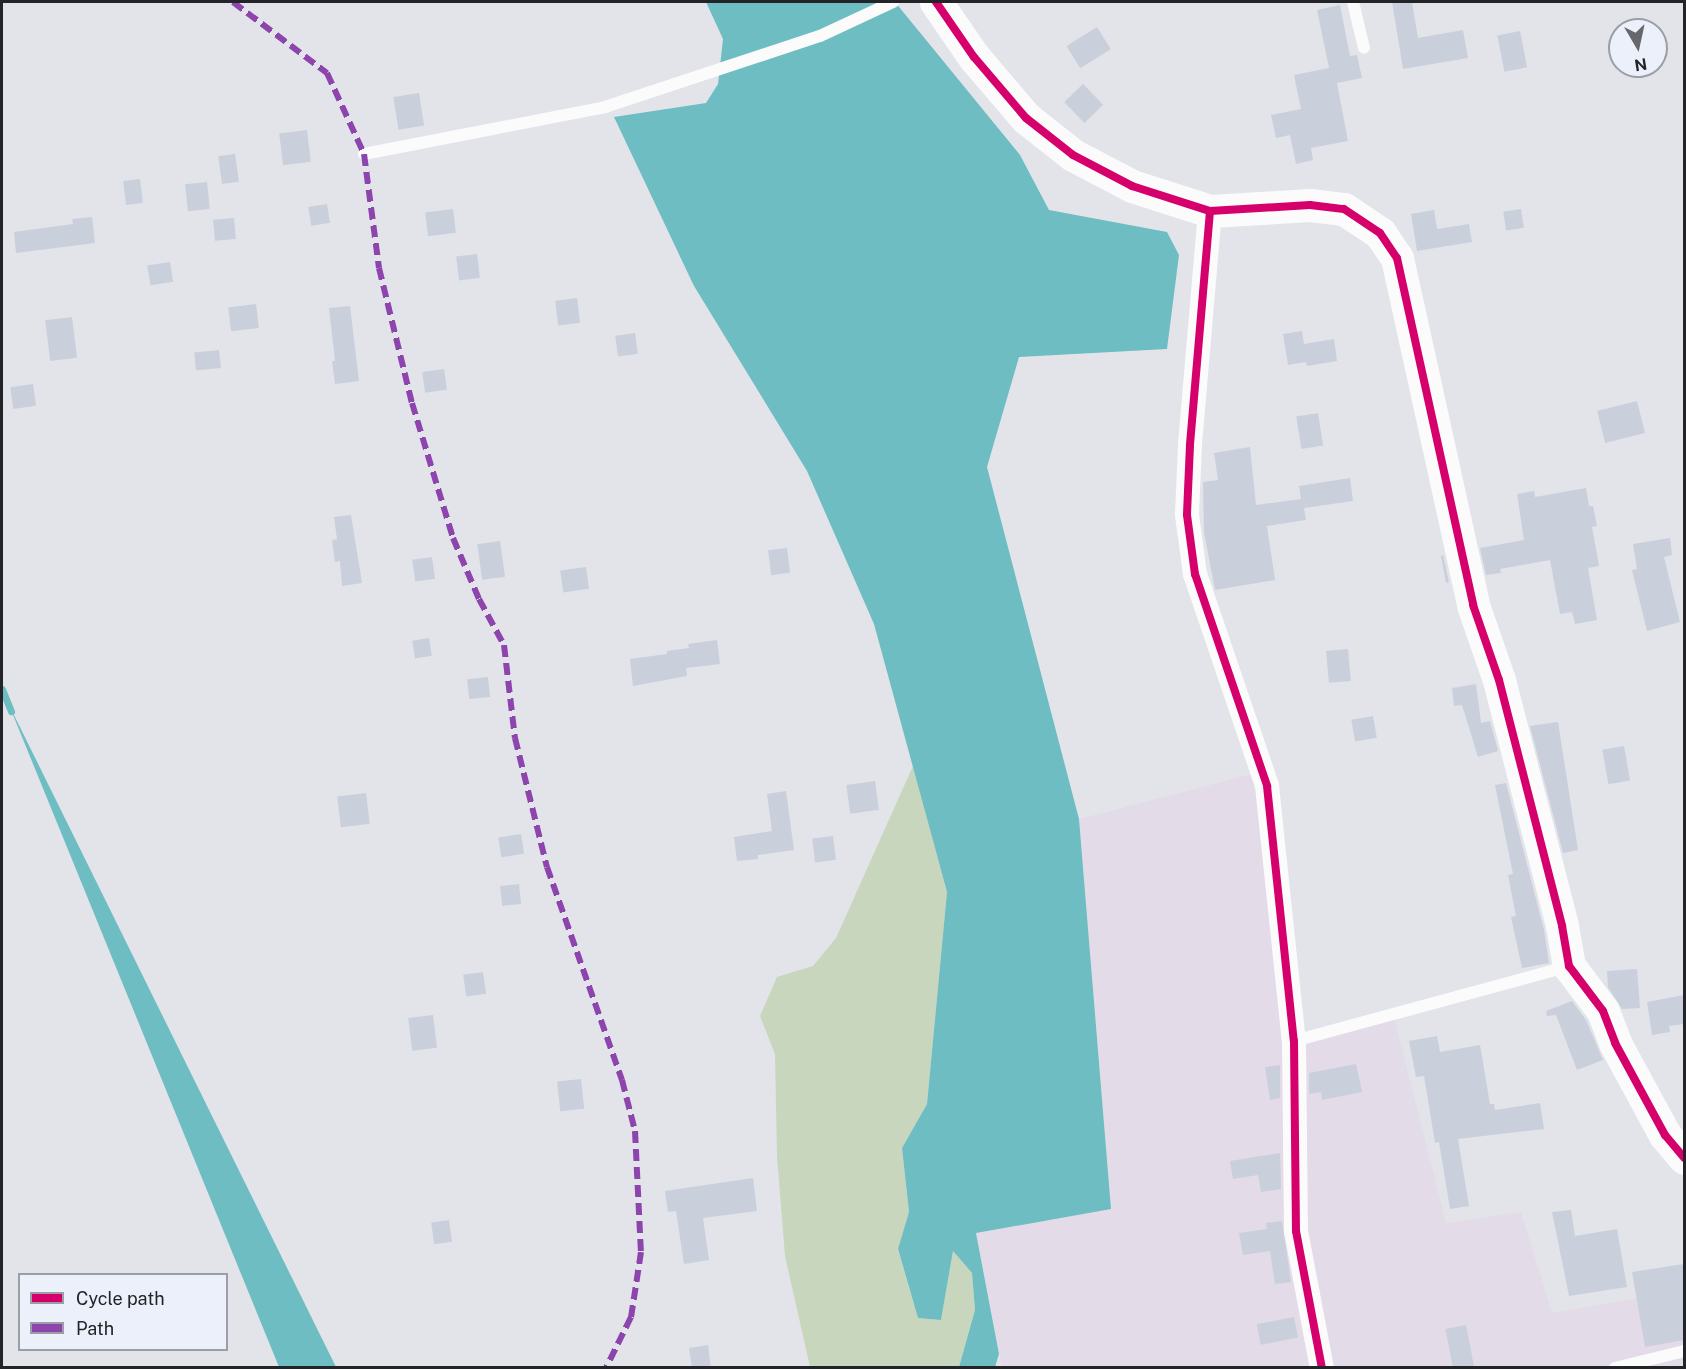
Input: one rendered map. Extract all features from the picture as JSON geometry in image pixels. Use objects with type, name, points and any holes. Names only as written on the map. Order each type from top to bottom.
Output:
[{"type":"street","points":[[936,2],[974,57],[1026,118],[1073,155],[1132,186],[1210,211],[1310,205],[1344,209],[1380,233],[1397,258],[1473,605],[1499,680],[1562,926],[1569,966],[1603,1011],[1615,1042],[1665,1135],[1684,1158]]},
{"type":"street","points":[[1210,211],[1190,445],[1187,515],[1195,574],[1267,786],[1294,1041],[1296,1232],[1322,1368]]},
{"type":"lane","points":[[364,154],[605,107],[820,36],[893,2]]},
{"type":"lane","points":[[1353,2],[1364,48]]},
{"type":"lane","points":[[1294,1041],[1569,966]]},
{"type":"lane","points":[[1616,1368],[1684,1351]]},
{"type":"shaded area","points":[[1268,770],[1302,1033],[1393,1013],[1446,1223],[1521,1212],[1552,1313],[1684,1290],[1684,1367],[1002,1367],[976,1233],[1111,1208],[1079,819]]},
{"type":"green space","points":[[913,766],[947,892],[927,1104],[902,1148],[909,1212],[898,1250],[918,1318],[941,1320],[953,1251],[972,1273],[975,1310],[959,1367],[810,1367],[785,1256],[777,1156],[775,1054],[760,1016],[777,977],[813,966],[836,938]]},
{"type":"water","points":[[706,2],[895,2],[1020,155],[1049,210],[1167,232],[1179,255],[1167,349],[1019,357],[987,467],[1079,819],[1111,1209],[976,1233],[999,1354],[995,1367],[959,1367],[975,1310],[972,1273],[953,1251],[941,1320],[918,1318],[898,1249],[909,1212],[902,1148],[927,1104],[947,892],[874,624],[807,471],[694,286],[614,117],[706,103],[718,84],[723,39]]},
{"type":"water","points":[[9,705],[336,1367],[279,1367]]},
{"type":"building","points":[[1392,2],[1412,2],[1418,38],[1463,30],[1468,58],[1403,69]]},
{"type":"building","points":[[1340,5],[1350,56],[1357,55],[1362,78],[1337,83],[1348,141],[1311,148],[1313,160],[1296,164],[1290,135],[1276,138],[1271,115],[1301,109],[1294,75],[1329,68],[1317,10]]},
{"type":"building","points":[[1097,27],[1111,49],[1080,68],[1066,46]]},
{"type":"building","points":[[1520,31],[1527,67],[1504,72],[1497,35]]},
{"type":"building","points":[[1083,84],[1103,105],[1084,123],[1064,102]]},
{"type":"building","points":[[419,93],[424,126],[398,130],[393,97]]},
{"type":"building","points":[[307,130],[311,162],[283,165],[279,133]]},
{"type":"building","points":[[235,154],[239,182],[222,184],[218,156]]},
{"type":"building","points":[[140,179],[143,203],[126,205],[123,181]]},
{"type":"building","points":[[207,182],[210,209],[188,211],[185,184]]},
{"type":"building","points":[[327,204],[330,223],[311,226],[308,207]]},
{"type":"building","points":[[453,209],[456,233],[428,236],[425,212]]},
{"type":"building","points":[[1521,209],[1524,228],[1506,231],[1503,212]]},
{"type":"building","points":[[1434,210],[1437,229],[1469,224],[1472,242],[1417,251],[1411,214]]},
{"type":"building","points":[[92,217],[95,243],[16,253],[14,232],[73,224],[72,219]]},
{"type":"building","points":[[234,218],[236,239],[215,241],[213,220]]},
{"type":"building","points":[[477,254],[480,278],[459,280],[456,257]]},
{"type":"building","points":[[170,262],[173,282],[150,285],[147,266]]},
{"type":"building","points":[[577,298],[580,323],[558,325],[555,301]]},
{"type":"building","points":[[256,304],[259,328],[231,331],[228,307]]},
{"type":"building","points":[[350,306],[359,381],[335,384],[332,361],[335,361],[329,308]]},
{"type":"building","points":[[72,317],[77,358],[50,361],[45,320]]},
{"type":"building","points":[[1302,331],[1304,344],[1334,339],[1337,361],[1307,366],[1306,362],[1288,365],[1283,334]]},
{"type":"building","points":[[635,333],[638,354],[618,357],[615,336]]},
{"type":"building","points":[[219,350],[221,368],[196,371],[194,353]]},
{"type":"building","points":[[444,369],[447,390],[425,393],[422,372]]},
{"type":"building","points":[[33,384],[36,406],[13,409],[10,387]]},
{"type":"building","points":[[1637,401],[1645,433],[1605,443],[1597,411]]},
{"type":"building","points":[[1318,413],[1323,446],[1301,449],[1296,416]]},
{"type":"building","points":[[1250,447],[1256,505],[1301,499],[1299,486],[1350,478],[1353,501],[1304,508],[1306,520],[1267,526],[1275,580],[1215,590],[1204,532],[1203,482],[1218,480],[1214,453]]},
{"type":"building","points":[[1586,488],[1589,506],[1593,506],[1597,526],[1592,527],[1599,566],[1588,568],[1597,620],[1575,624],[1572,612],[1560,614],[1550,560],[1500,569],[1501,573],[1486,575],[1480,548],[1524,540],[1517,494],[1534,491],[1535,497]]},
{"type":"building","points":[[351,515],[362,583],[342,586],[340,561],[335,562],[332,540],[337,539],[334,517]]},
{"type":"building","points":[[1670,538],[1672,555],[1664,557],[1680,622],[1647,631],[1632,570],[1637,569],[1633,544]]},
{"type":"building","points":[[500,541],[505,577],[482,580],[477,544]]},
{"type":"building","points":[[787,548],[790,573],[771,575],[768,550]]},
{"type":"building","points":[[1443,555],[1449,582],[1446,583],[1441,556]]},
{"type":"building","points":[[432,557],[435,579],[415,582],[412,560]]},
{"type":"building","points":[[586,567],[589,589],[563,592],[560,571]]},
{"type":"building","points":[[429,638],[432,656],[415,658],[412,641]]},
{"type":"building","points":[[717,640],[720,664],[686,668],[687,676],[633,686],[630,659],[667,654],[667,651],[689,648],[688,644]]},
{"type":"building","points":[[1348,649],[1351,681],[1329,683],[1326,651]]},
{"type":"building","points":[[488,677],[490,697],[469,699],[467,679]]},
{"type":"building","points":[[1476,684],[1481,723],[1490,721],[1498,751],[1478,757],[1462,705],[1454,706],[1452,688]]},
{"type":"building","points":[[1373,716],[1377,738],[1355,741],[1351,720]]},
{"type":"building","points":[[1558,722],[1578,850],[1563,853],[1530,726]]},
{"type":"building","points":[[1624,746],[1630,780],[1608,784],[1602,750]]},
{"type":"building","points":[[875,781],[879,810],[850,814],[846,785]]},
{"type":"building","points":[[1506,783],[1544,930],[1549,963],[1522,968],[1511,917],[1516,916],[1508,875],[1513,874],[1495,785]]},
{"type":"building","points":[[786,791],[794,850],[758,855],[758,859],[737,861],[734,837],[772,831],[767,794]]},
{"type":"building","points":[[366,793],[370,824],[341,827],[337,797]]},
{"type":"building","points":[[521,834],[524,854],[501,857],[498,838]]},
{"type":"building","points":[[833,836],[836,860],[815,862],[812,839]]},
{"type":"building","points":[[519,884],[521,904],[502,906],[500,886]]},
{"type":"building","points":[[1637,969],[1640,1008],[1622,1009],[1608,987],[1607,971]]},
{"type":"building","points":[[483,972],[486,994],[466,997],[463,975]]},
{"type":"building","points":[[1684,995],[1684,1024],[1669,1026],[1670,1032],[1652,1035],[1647,1002]]},
{"type":"building","points":[[1572,1001],[1586,1020],[1603,1060],[1577,1070],[1556,1015],[1547,1016],[1546,1011]]},
{"type":"building","points":[[433,1015],[437,1048],[412,1051],[408,1018]]},
{"type":"building","points":[[1437,1036],[1440,1052],[1480,1045],[1490,1104],[1494,1104],[1495,1110],[1540,1103],[1544,1129],[1458,1139],[1469,1206],[1450,1209],[1439,1142],[1435,1143],[1424,1076],[1416,1077],[1409,1041]]},
{"type":"building","points":[[1356,1064],[1362,1092],[1322,1100],[1321,1092],[1309,1094],[1309,1073]]},
{"type":"building","points":[[1280,1065],[1280,1098],[1270,1100],[1265,1067]]},
{"type":"building","points":[[581,1079],[584,1109],[560,1111],[557,1082]]},
{"type":"building","points":[[1280,1153],[1281,1189],[1261,1192],[1258,1175],[1233,1179],[1230,1161]]},
{"type":"building","points":[[753,1178],[757,1211],[703,1218],[709,1260],[684,1264],[676,1211],[668,1212],[665,1191]]},
{"type":"building","points":[[1571,1210],[1575,1236],[1617,1229],[1627,1287],[1569,1296],[1552,1212]]},
{"type":"building","points":[[449,1220],[452,1242],[434,1244],[431,1223]]},
{"type":"building","points":[[1282,1221],[1291,1282],[1275,1284],[1270,1251],[1243,1255],[1239,1233],[1267,1229],[1266,1223]]},
{"type":"building","points":[[1684,1264],[1684,1340],[1645,1347],[1632,1272]]},
{"type":"building","points":[[1294,1317],[1298,1338],[1261,1345],[1257,1324]]},
{"type":"building","points":[[1466,1325],[1474,1368],[1453,1368],[1445,1329]]},
{"type":"building","points":[[708,1345],[711,1368],[692,1368],[689,1348]]},
{"type":"waterway","points":[[2,689],[11,711]]},
{"type":"marked path","points":[[233,2],[327,73],[364,154],[379,268],[412,403],[453,538],[479,599],[504,645],[515,738],[547,867],[622,1080],[635,1131],[641,1252],[631,1317],[606,1368]]},
{"type":"cycle path","points":[[936,2],[974,57],[1026,118],[1073,155],[1132,186],[1210,211],[1310,205],[1344,209],[1380,233],[1397,258],[1473,605],[1499,680],[1562,926],[1569,966],[1603,1011],[1615,1043],[1665,1135],[1684,1158]]},
{"type":"cycle path","points":[[1210,211],[1190,445],[1187,515],[1195,574],[1267,786],[1294,1041],[1296,1231],[1322,1368]]}]
